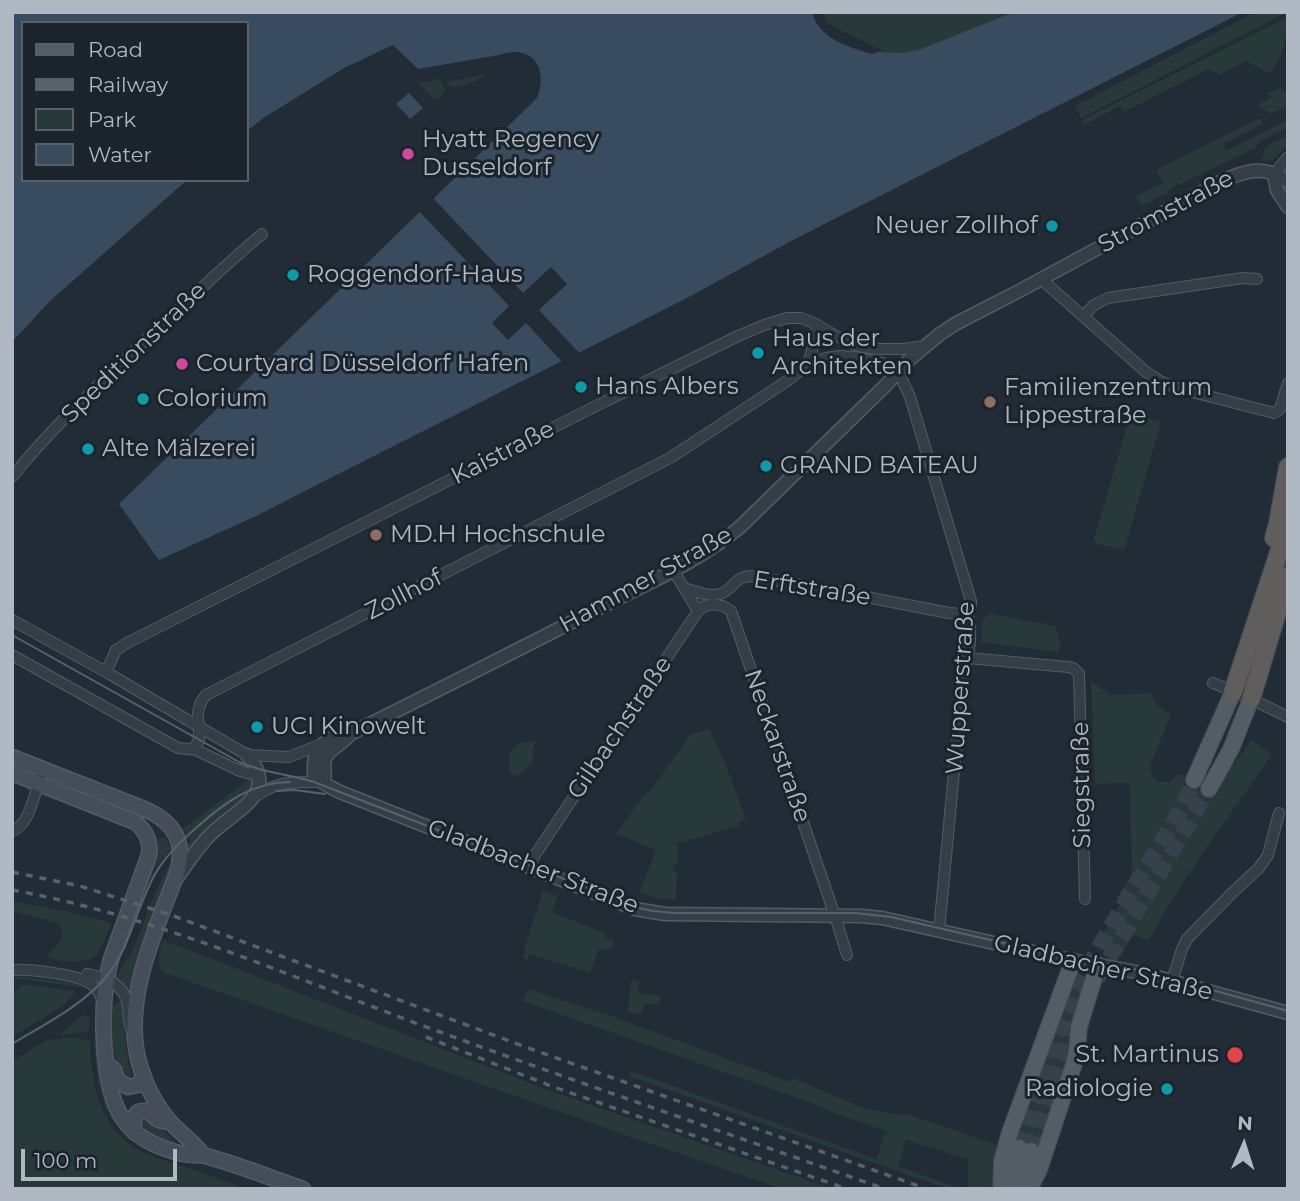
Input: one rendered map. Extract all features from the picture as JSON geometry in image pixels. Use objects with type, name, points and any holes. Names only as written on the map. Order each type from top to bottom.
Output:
[{"type":"highway","points":[[1279,591],[1265,567],[1278,523],[1288,467]]},
{"type":"highway","points":[[1251,699],[1279,591],[1288,525]]},
{"type":"highway","points":[[1233,692],[1288,576]]},
{"type":"main road","points":[[1194,780],[1233,692]]},
{"type":"main road","points":[[1209,789],[1231,749],[1251,699]]},
{"type":"main road","points":[[12,757],[41,776],[135,822],[148,838],[149,855],[111,959],[104,1003],[103,1028],[109,1088],[116,1110],[125,1124],[153,1144],[182,1154],[203,1155],[298,1188]]},
{"type":"main road","points":[[12,773],[41,776],[149,811],[163,819],[172,829],[179,843],[180,859],[140,976],[134,1037],[139,1065],[151,1093],[164,1115],[203,1155]]},
{"type":"main road","points":[[1001,1189],[1002,1161],[1010,1132],[1073,961]]},
{"type":"main road","points":[[1029,1189],[1039,1170],[1074,1064],[1079,1027],[1098,965]]},
{"type":"main road","points":[[106,1065],[114,1070],[117,1080],[128,1087],[138,1085],[144,1076]]},
{"type":"main road","points":[[134,1132],[134,1119],[137,1113],[142,1111],[149,1112],[158,1120],[171,1122]]},
{"type":"main road","points":[[1007,1189],[1025,1150],[1022,1189]]},
{"type":"street","points":[[1274,174],[1288,157]]},
{"type":"street","name":"Stromstraße","points":[[1041,279],[1230,177],[1255,170],[1274,174]]},
{"type":"street","points":[[1274,174],[1288,181]]},
{"type":"street","points":[[1274,174],[1277,190],[1288,207]]},
{"type":"street","name":"Speditionstraße","points":[[12,477],[94,389],[262,234]]},
{"type":"street","points":[[1083,316],[1094,305],[1108,298],[1244,278],[1257,279]]},
{"type":"street","points":[[1041,279],[1145,371],[1160,381],[1177,388],[1275,413],[1280,410],[1288,383]]},
{"type":"street","name":"Hammer Straße","points":[[321,744],[342,734],[350,734],[482,669],[708,550],[740,527],[924,346],[955,324],[1041,279]]},
{"type":"street","name":"Kaistraße","points":[[106,672],[116,650],[127,643],[718,345],[778,320],[801,318],[858,346],[904,349],[924,346]]},
{"type":"street","points":[[808,364],[816,337],[816,324]]},
{"type":"street","name":"Zollhof","points":[[192,749],[199,741],[199,706],[211,692],[670,458],[787,381],[808,364],[826,358],[846,356],[882,363],[898,372]]},
{"type":"street","name":"Wupperstraße","points":[[898,372],[907,388],[971,601],[967,612],[970,621],[968,658],[963,676],[939,931]]},
{"type":"street","points":[[673,570],[698,611]]},
{"type":"street","name":"Erftstraße","points":[[684,588],[718,594],[740,578],[750,576],[949,613],[967,612]]},
{"type":"street","name":"Neckarstraße","points":[[698,611],[702,606],[715,604],[731,611],[835,916]]},
{"type":"street","name":"Gilbachstraße","points":[[529,867],[698,611]]},
{"type":"street","points":[[12,620],[247,755],[255,765],[258,776],[258,790],[253,799]]},
{"type":"street","points":[[12,655],[178,748],[192,749],[240,771],[258,776]]},
{"type":"street","name":"Siegstraße","points":[[968,658],[1068,667],[1077,671],[1080,677],[1085,899]]},
{"type":"street","points":[[1213,683],[1288,717]]},
{"type":"street","name":"Hammer Straße","points":[[324,782],[326,757],[350,734]]},
{"type":"street","points":[[247,755],[289,757],[321,744]]},
{"type":"street","points":[[321,744],[316,753],[314,769],[317,778],[324,782]]},
{"type":"street","points":[[12,831],[18,830],[25,820],[41,776]]},
{"type":"street","points":[[173,883],[204,841],[266,789],[284,782],[324,782]]},
{"type":"street","name":"Gladbacher Straße","points":[[324,782],[340,792],[635,909],[665,914],[882,918],[1073,961],[1130,970],[1288,1013]]},
{"type":"street","points":[[1172,981],[1187,939],[1259,868],[1268,855],[1279,813]]},
{"type":"street","points":[[835,916],[846,956]]},
{"type":"street","points":[[87,974],[100,971],[111,959]]},
{"type":"street","points":[[12,970],[74,977],[93,985],[104,1003]]},
{"type":"street","points":[[74,977],[87,974],[107,978],[118,986],[128,1007],[128,1021],[134,1037]]},
{"type":"green space","points":[[823,12],[1026,12],[917,55],[895,57],[828,24]]},
{"type":"green space","points":[[1256,12],[1288,12],[1081,118],[1075,106]]},
{"type":"green space","points":[[1288,17],[1283,48],[1268,73],[1246,61],[1219,75],[1208,69],[1124,112],[1120,106],[1084,125],[1081,120]]},
{"type":"green space","points":[[488,74],[463,86],[448,85],[447,82]]},
{"type":"green space","points":[[440,79],[445,89],[441,96],[434,100],[419,83]]},
{"type":"green space","points":[[1280,88],[1288,93],[1288,105],[1271,114],[1257,105],[1272,97],[1268,94]]},
{"type":"green space","points":[[1260,118],[1263,124],[1223,144],[1226,151],[1288,120],[1288,127],[1258,143],[1257,147],[1141,206],[1136,196],[1163,183],[1156,170]]},
{"type":"green space","points":[[1288,135],[1288,144],[1273,160],[1262,161],[1265,147]]},
{"type":"green space","points":[[1131,413],[1161,422],[1124,551],[1093,542]]},
{"type":"green space","points":[[990,614],[1056,626],[1060,644],[1058,652],[981,642],[983,619]]},
{"type":"green space","points":[[1091,681],[1110,695],[1151,693],[1158,706],[1171,714],[1150,766],[1152,776],[1159,782],[1171,781],[1177,774],[1215,792],[1252,740],[1272,754],[1183,882],[1148,940],[1134,935],[1123,951],[1096,945],[1122,901],[1117,898],[1132,874],[1130,783],[1095,784]]},
{"type":"green space","points":[[709,729],[746,819],[738,823],[739,826],[678,843],[677,864],[673,863],[673,870],[677,872],[676,899],[662,899],[639,893],[656,850],[616,834],[646,792],[652,796],[649,793],[690,735]]},
{"type":"green space","points":[[535,741],[532,754],[534,759],[518,777],[509,771],[510,752],[519,743]]},
{"type":"green space","points":[[251,778],[255,778],[250,796],[188,850],[190,841],[183,827]]},
{"type":"green space","points":[[165,837],[171,849],[155,869],[137,912],[155,858],[158,839]]},
{"type":"green space","points":[[168,867],[169,875],[146,938],[132,989],[126,989],[115,978],[138,938]]},
{"type":"green space","points":[[543,891],[558,896],[552,912],[606,934],[605,938],[614,941],[612,949],[599,949],[590,973],[530,954],[527,961],[525,959],[524,950]]},
{"type":"green space","points":[[12,901],[111,923],[93,958],[74,961],[48,958],[61,940],[60,927],[55,922],[12,911]]},
{"type":"green space","points":[[163,940],[548,1090],[833,1189],[782,1189],[163,972],[159,953]]},
{"type":"green space","points":[[12,978],[74,983],[82,986]]},
{"type":"green space","points":[[631,980],[639,981],[638,993],[660,996],[659,1005],[646,1004],[641,1014],[628,1012]]},
{"type":"green space","points":[[23,984],[74,991],[74,994],[64,1005],[12,1037],[12,995]]},
{"type":"green space","points":[[1070,984],[1086,986],[1073,1055],[1038,1153],[1011,1147]]},
{"type":"green space","points":[[528,989],[614,1017],[790,1082],[793,1078],[863,1108],[906,1114],[997,1145],[994,1180],[990,1189],[968,1189],[968,1159],[906,1140],[898,1166],[961,1189],[948,1189],[629,1076],[631,1071],[876,1159],[886,1131],[523,1001]]},
{"type":"green space","points":[[121,1001],[127,1057],[132,1075],[130,1079],[120,1074],[113,1042],[110,1006]]},
{"type":"green space","points":[[83,1015],[90,1018],[88,1032],[61,1033]]},
{"type":"green space","points":[[77,1037],[90,1041],[92,1071],[100,1102],[114,1129],[124,1140],[153,1157],[248,1189],[21,1189],[12,1185],[12,1061],[47,1040]]},
{"type":"green space","points":[[94,1044],[97,1046],[101,1083],[110,1110],[107,1112],[98,1083]]},
{"type":"green space","points":[[143,1119],[154,1121],[178,1145],[175,1146],[143,1130],[140,1125]]},
{"type":"water","points":[[12,12],[812,12],[821,29],[828,35],[844,45],[872,54],[919,50],[1014,12],[1243,12],[256,516],[159,560],[119,504],[537,98],[541,77],[539,68],[529,55],[511,52],[418,69],[393,45],[344,68],[248,130],[248,21],[21,21],[21,182],[185,182],[50,301],[12,342]]},
{"type":"water","points":[[409,93],[423,108],[410,119],[396,104]]},
{"type":"pier","points":[[431,196],[523,293],[551,267],[567,284],[539,310],[581,355],[564,364],[526,323],[508,340],[492,323],[509,306],[417,209]]},
{"type":"tunnel","points":[[1019,1148],[1042,1071],[1073,997],[1112,924],[1183,806],[1194,780]]},
{"type":"tunnel","points":[[1097,979],[1209,789]]},
{"type":"tunnel","points":[[1031,1151],[1058,1067],[1079,1015]]},
{"type":"tram line","points":[[12,635],[239,762],[257,769],[314,782],[639,908],[674,913],[855,913],[891,917],[1060,956],[1144,971],[1288,1011]]},
{"type":"tram line","points":[[12,1044],[75,1005],[107,976],[126,943],[154,876],[164,860],[183,840],[239,795],[263,786],[290,782]]},
{"type":"tram line","points":[[277,791],[325,794]]},
{"type":"railway","points":[[12,872],[80,886],[171,915],[531,1049],[927,1189]]},
{"type":"railway","points":[[12,890],[114,914],[214,946],[469,1043],[885,1189]]},
{"type":"railway","points":[[426,1037],[551,1086],[847,1189]]},
{"type":"place","name":"Hyatt Regency Dusseldorf","points":[[408,154]]},
{"type":"place","name":"Neuer Zollhof","points":[[1052,226]]},
{"type":"place","name":"Roggendorf-Haus","points":[[293,275]]},
{"type":"place","name":"Haus der Architekten","points":[[758,353]]},
{"type":"place","name":"Courtyard Düsseldorf Hafen","points":[[182,364]]},
{"type":"place","name":"Hans Albers","points":[[581,387]]},
{"type":"place","name":"Colorium","points":[[143,399]]},
{"type":"place","name":"Familienzentrum Lippestraße","points":[[990,402]]},
{"type":"place","name":"Alte Mälzerei","points":[[88,449]]},
{"type":"place","name":"GRAND BATEAU","points":[[766,466]]},
{"type":"place","name":"MD.H Hochschule","points":[[376,535]]},
{"type":"place","name":"UCI Kinowelt","points":[[257,727]]},
{"type":"place","name":"St. Martinus","points":[[1235,1055]]},
{"type":"place","name":"Radiologie","points":[[1167,1089]]}]
